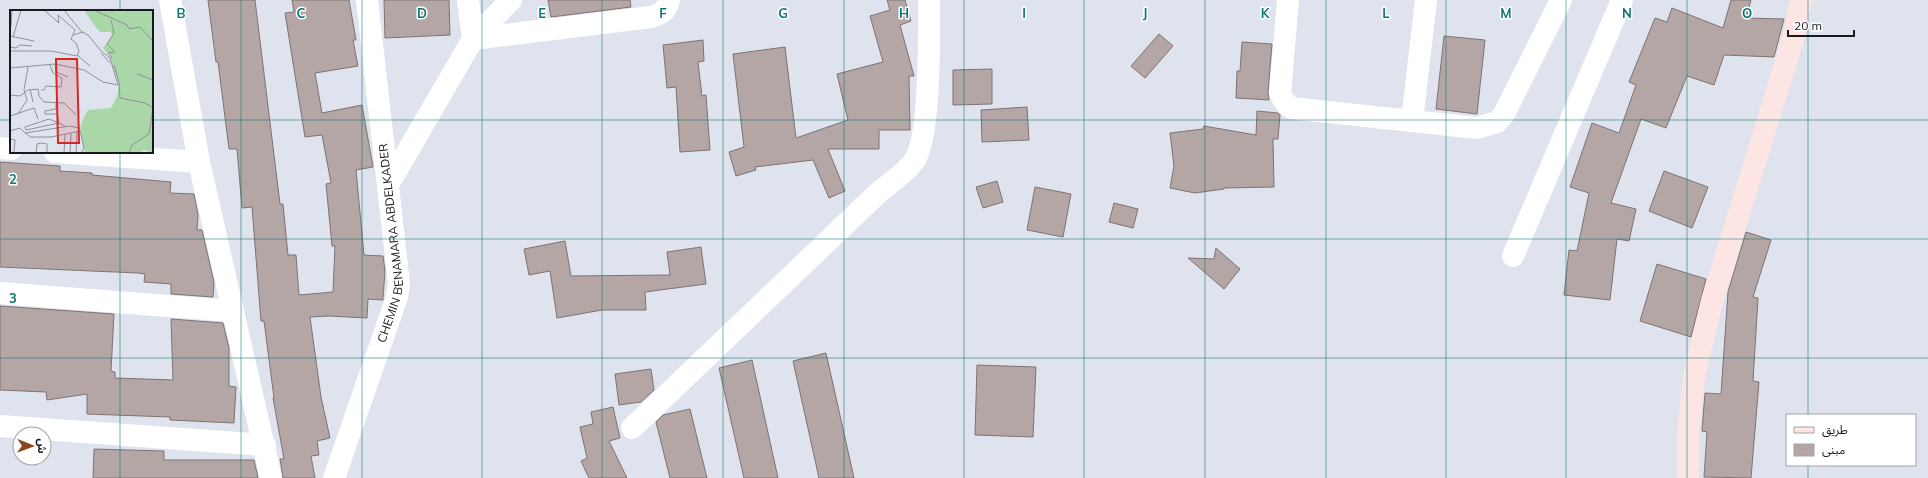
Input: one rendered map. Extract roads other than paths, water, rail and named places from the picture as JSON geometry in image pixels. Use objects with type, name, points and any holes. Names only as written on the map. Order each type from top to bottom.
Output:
[{"type":"street","points":[[170,0],[200,162],[232,311],[272,478]]},
{"type":"street","name":"CHEMIN BENAMARA ABDELKADER","points":[[334,478],[398,298],[399,284],[367,0]]},
{"type":"street","points":[[468,0],[472,39]]},
{"type":"street","points":[[388,185],[472,39],[510,0]]},
{"type":"street","points":[[472,39],[651,17],[662,13],[668,5],[669,0]]},
{"type":"street","points":[[632,428],[877,194],[914,161],[923,137],[926,112],[929,0]]},
{"type":"street","points":[[1288,0],[1280,92],[1284,101],[1291,108],[1477,128],[1496,122],[1504,114],[1561,0]]},
{"type":"street","points":[[1412,121],[1426,0]]},
{"type":"street","points":[[1513,256],[1622,0]]},
{"type":"street","points":[[1688,478],[1688,433],[1694,376],[1712,301],[1793,38],[1801,0]]},
{"type":"street","points":[[0,148],[10,149]]},
{"type":"street","points":[[70,153],[200,162]]},
{"type":"street","points":[[0,293],[232,311]]},
{"type":"street","points":[[0,426],[265,445]]}]
